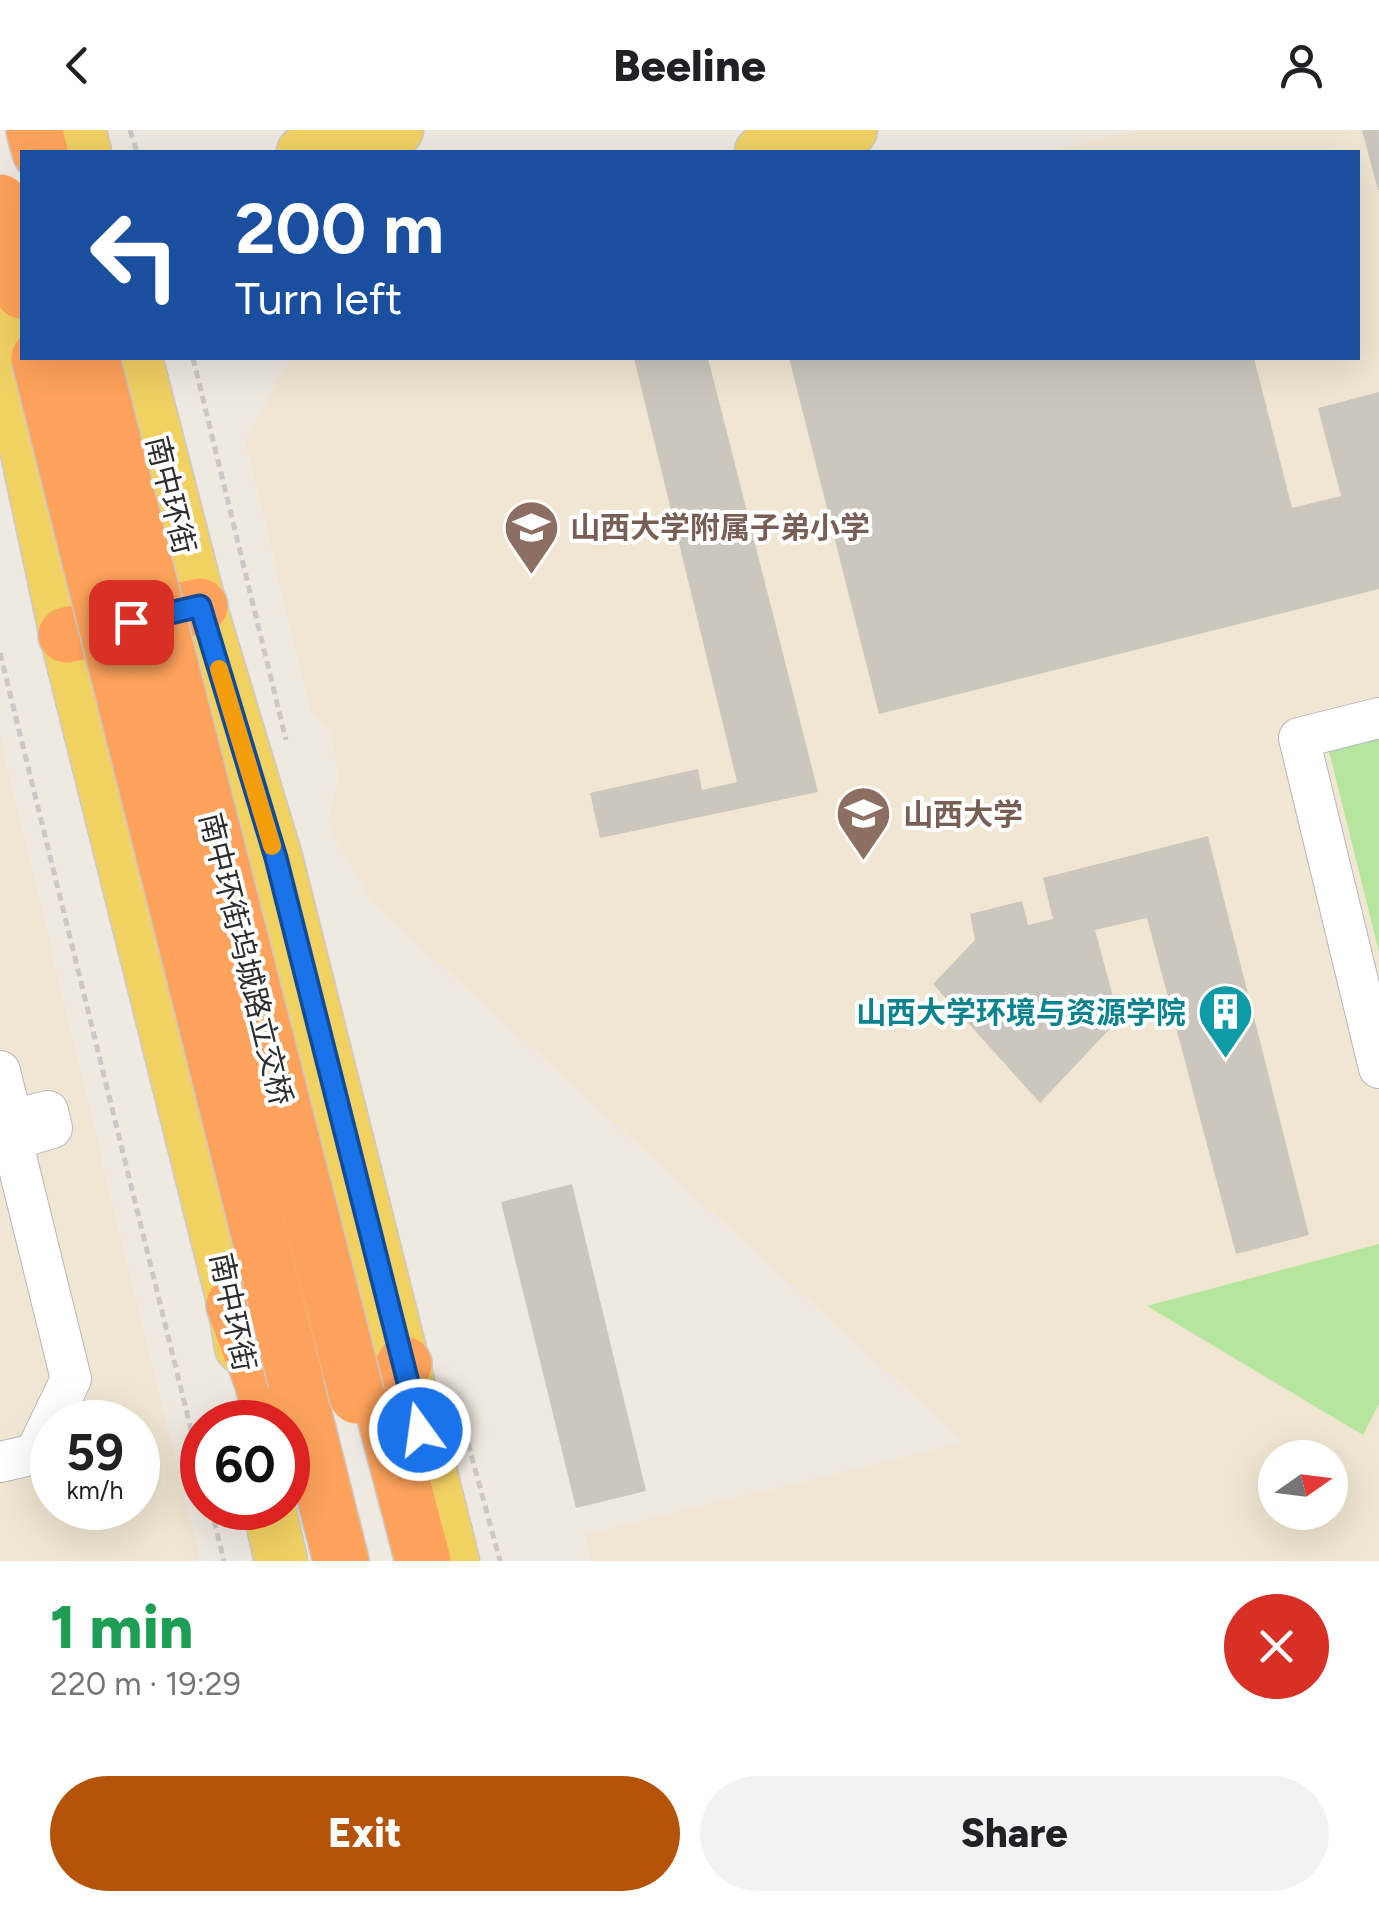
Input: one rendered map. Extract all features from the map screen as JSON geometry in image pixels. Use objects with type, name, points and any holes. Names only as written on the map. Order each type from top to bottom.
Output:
[{"type":"highway","name":"南中环街坞城路立交桥","points":[[0,202],[15,332]]},
{"type":"highway","name":"南中环街坞城路立交桥","points":[[22,360],[283,1400]]},
{"type":"highway","name":"南中环街坞城路立交桥","points":[[93,360],[399,1561]]},
{"type":"highway","points":[[66,635],[200,606]]},
{"type":"highway","points":[[234,1305],[262,1380],[282,1400]]},
{"type":"highway","points":[[404,1364],[384,1409],[423,1561]]},
{"type":"highway","name":"南中环街坞城路立交桥","points":[[310,1475],[341,1561]]},
{"type":"highway","points":[[300,1530],[308,1561]]},
{"type":"main road","points":[[312,150],[397,130]]},
{"type":"main road","points":[[768,150],[852,130]]},
{"type":"main road","name":"南中环街","points":[[15,332],[66,635],[234,1305],[250,1400]]},
{"type":"main road","name":"南中环街","points":[[136,360],[200,606],[276,858],[452,1561]]},
{"type":"main road","points":[[274,1530],[281,1561]]},
{"type":"street","points":[[1379,718],[1299,738],[1379,1068]]},
{"type":"street","points":[[0,1071],[12,1120],[48,1111],[52,1128],[12,1140],[72,1379],[35,1454],[0,1462]]},
{"type":"path","points":[[0,653],[184,1400]]},
{"type":"path","points":[[216,1530],[224,1561]]},
{"type":"shaded area","name":"山西大学","points":[[1137,130],[1379,130],[1379,1561],[592,1561],[585,1535],[965,1442],[372,902],[328,825],[339,773],[330,733],[311,711],[245,441],[290,360],[1360,360],[1360,150],[1055,150]]},
{"type":"shaded area","points":[[0,736],[180,1479],[180,1530],[192,1530],[200,1561],[0,1561]]},
{"type":"green space","points":[[1379,738],[1379,952],[1329,751]]},
{"type":"green space","points":[[1379,1244],[1379,1404],[1363,1435],[1147,1306]]},
{"type":"building","points":[[1362,130],[1379,130],[1379,190],[1378,190]]},
{"type":"building","name":"山西大学附属子弟小学","points":[[634,360],[709,360],[818,792],[600,838],[590,793],[698,769],[702,790],[737,782]]},
{"type":"building","points":[[790,360],[1255,360],[1292,508],[1341,496],[1318,408],[1379,392],[1379,589],[879,714]]},
{"type":"building","name":"山西大学环境与资源学院","points":[[1208,836],[1309,1235],[1236,1254],[1147,918],[1095,930],[1119,1019],[1040,1103],[933,984],[975,940],[970,914],[1022,901],[1028,925],[1053,919],[1043,878]]},
{"type":"building","points":[[572,1184],[646,1491],[576,1508],[501,1202]]},
{"type":"slow traffic","points":[[219,669],[272,846]]},
{"type":"place","name":"山西大学附属子弟小学","points":[[531,576]]},
{"type":"place","name":"山西大学","points":[[864,863]]},
{"type":"place","name":"山西大学环境与资源学院","points":[[1225,1061]]},
{"type":"route","points":[[131,622],[200,606],[276,858],[420,1430]]}]
